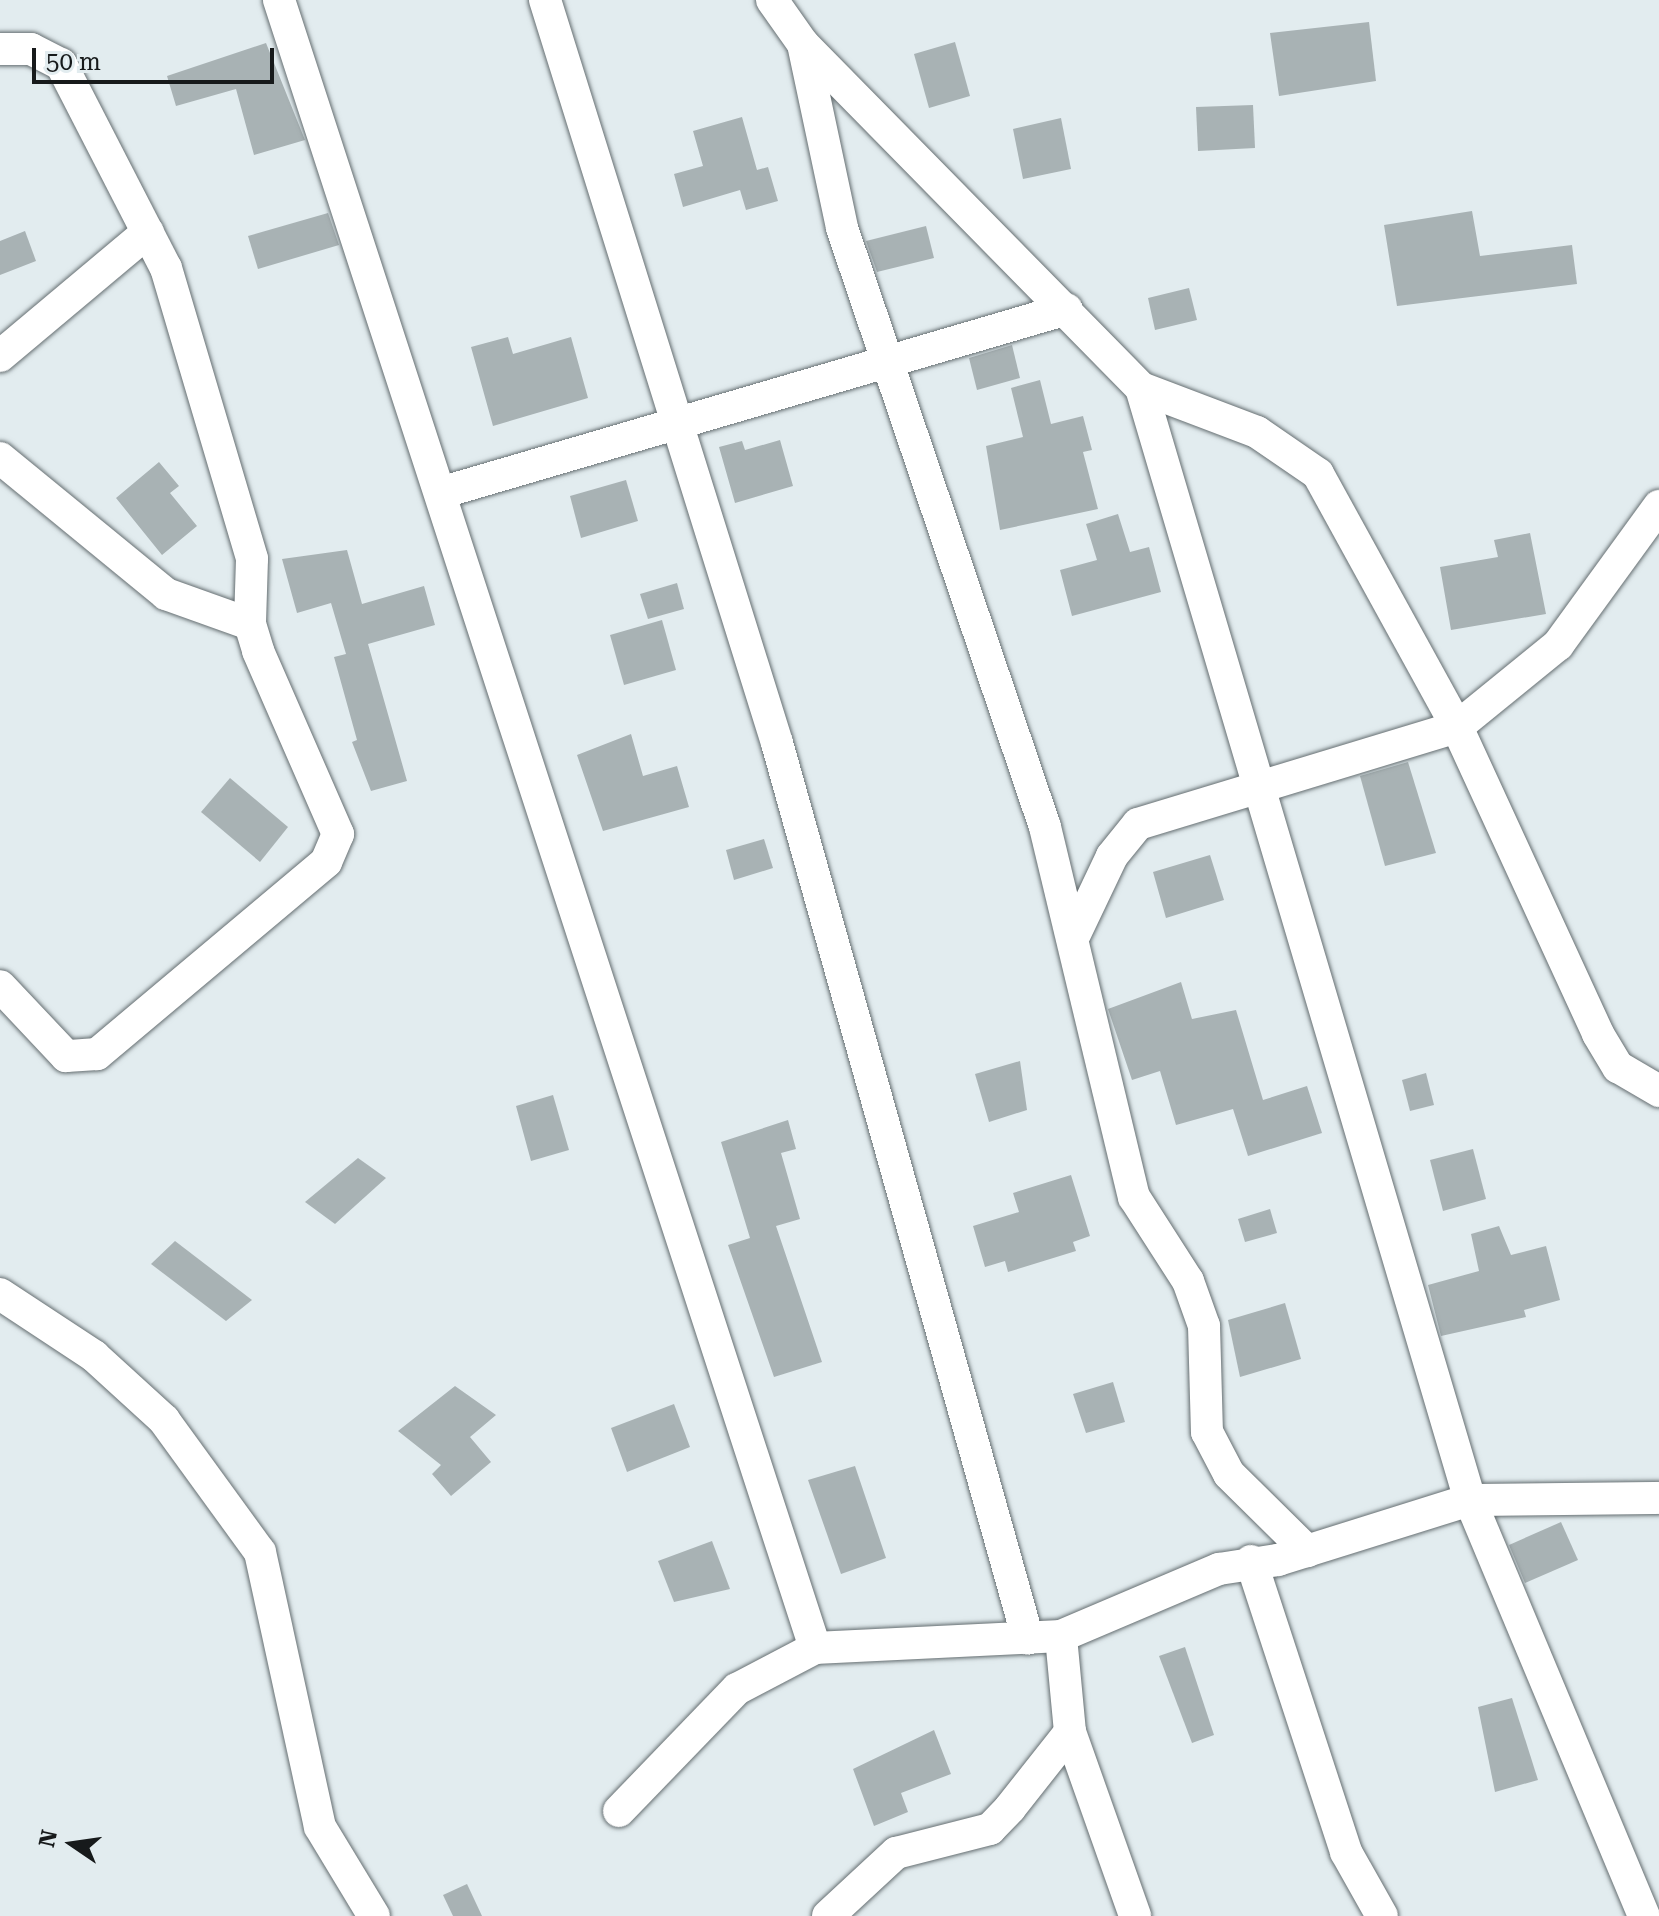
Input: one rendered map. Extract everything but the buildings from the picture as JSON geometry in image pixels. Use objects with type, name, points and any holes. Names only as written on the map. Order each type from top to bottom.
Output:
[{"type":"street","points":[[279,0],[815,1648]]},
{"type":"street","points":[[545,0],[777,743],[1028,1639]]},
{"type":"street","points":[[772,0],[803,44],[1067,309],[1141,388],[1257,432],[1318,474],[1457,727],[1598,1034],[1618,1067],[1659,1091]]},
{"type":"street","points":[[803,44],[842,228],[1075,934],[1134,1197],[1188,1281],[1204,1326],[1207,1432],[1229,1474],[1307,1551]]},
{"type":"street","points":[[0,49],[31,49],[61,64],[166,268],[252,559],[250,624],[338,834],[326,862],[97,1054],[66,1056],[0,986]]},
{"type":"street","points":[[0,356],[148,232]]},
{"type":"street","points":[[440,493],[1067,309]]},
{"type":"street","points":[[1141,388],[1470,1500],[1644,1916]]},
{"type":"street","points":[[0,458],[166,594],[250,624]]},
{"type":"street","points":[[1075,934],[1112,856],[1138,824],[1263,792],[1457,727],[1558,645],[1659,506]]},
{"type":"street","points":[[0,1294],[94,1356],[164,1420],[260,1552],[320,1827],[374,1916]]},
{"type":"street","points":[[619,1811],[737,1689],[815,1648],[1061,1636],[1251,1561],[1307,1551],[1470,1500],[1659,1498]]},
{"type":"street","points":[[1251,1561],[1346,1852],[1382,1916]]},
{"type":"street","points":[[1061,1636],[1070,1732],[1135,1916]]},
{"type":"street","points":[[828,1916],[905,1847],[990,1829],[1070,1732]]}]
